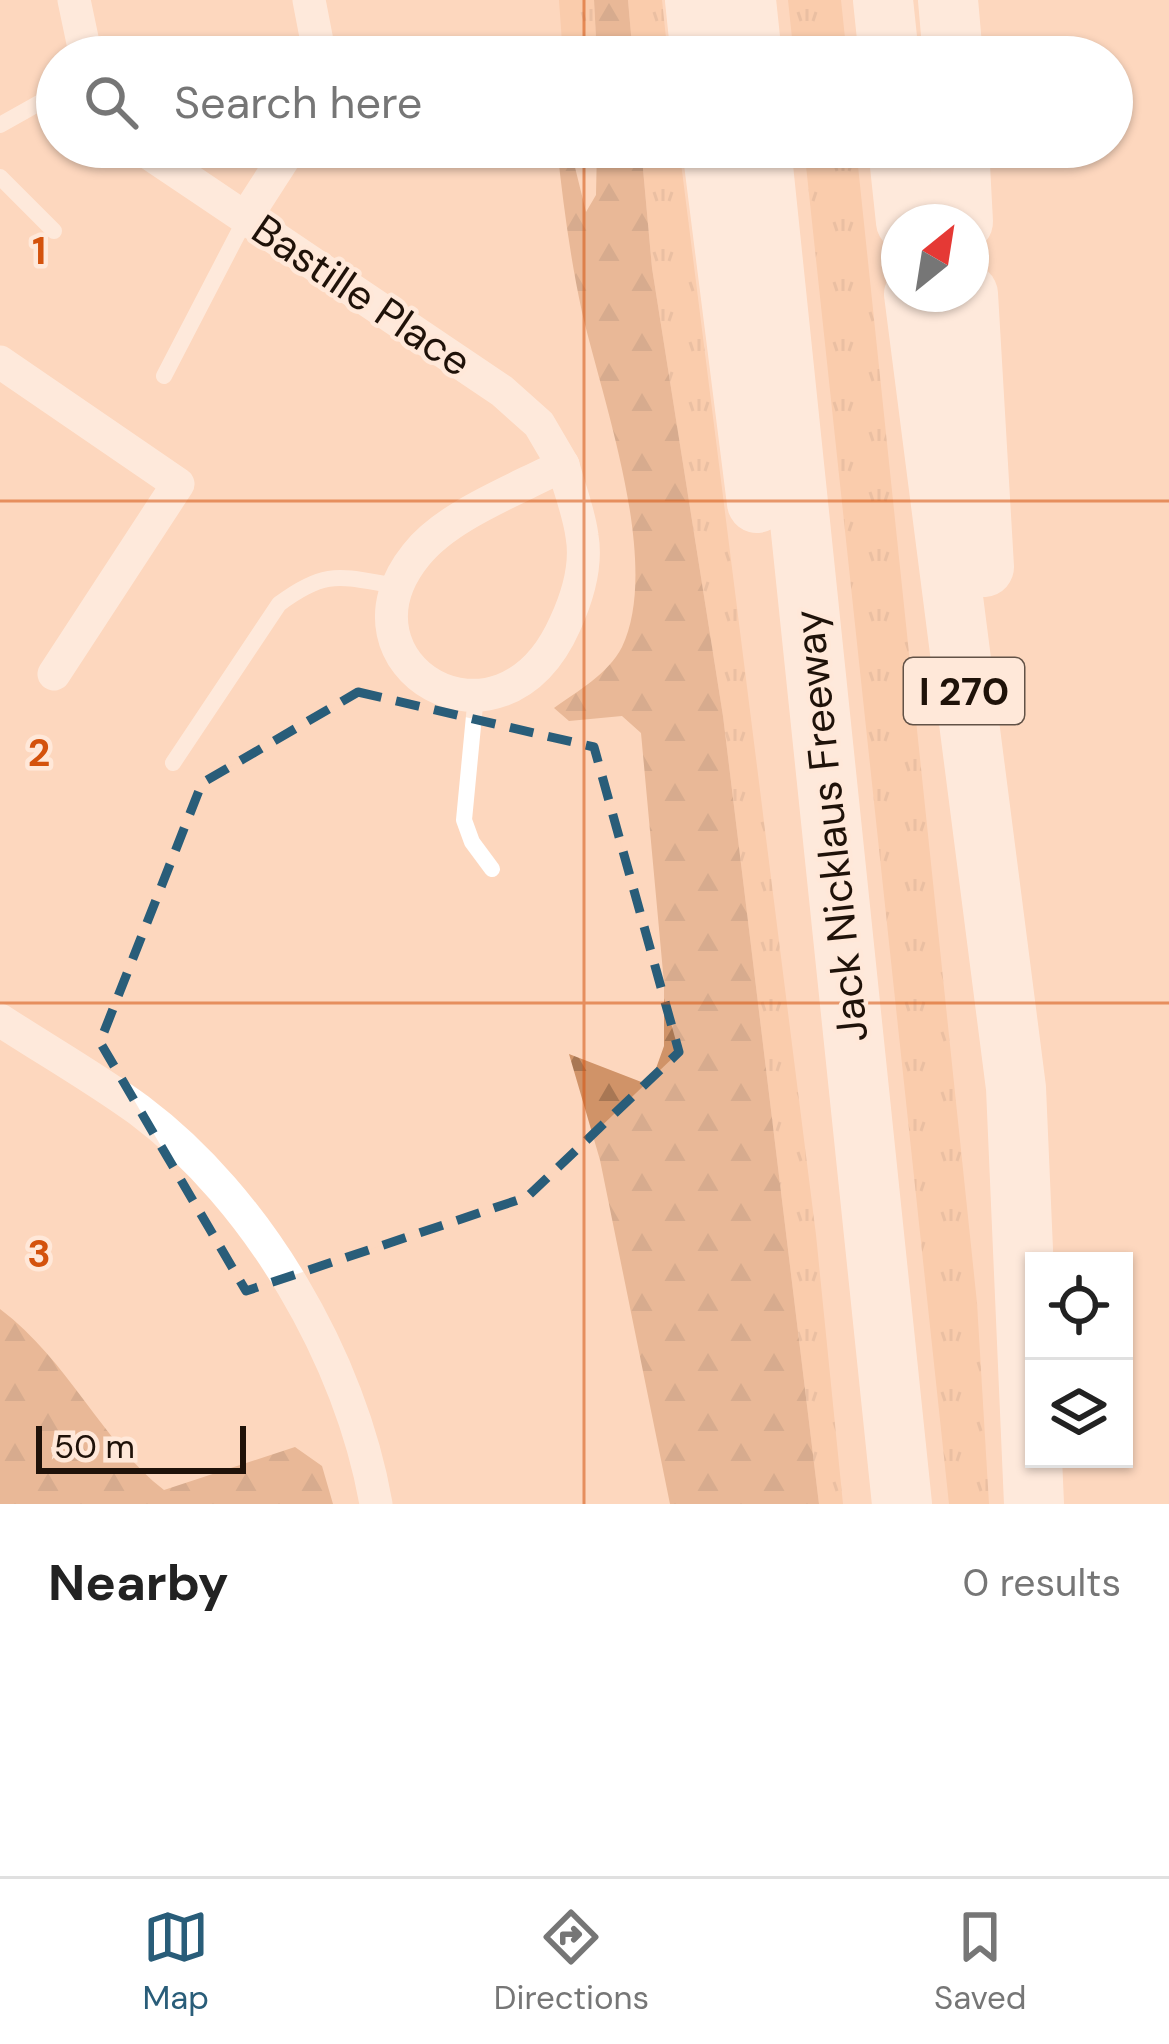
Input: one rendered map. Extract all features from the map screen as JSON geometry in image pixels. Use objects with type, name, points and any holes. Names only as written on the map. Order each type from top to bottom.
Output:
[{"type":"highway","points":[[694,0],[698,36]]},
{"type":"highway","points":[[746,0],[750,36]]},
{"type":"highway","points":[[883,0],[887,36]]},
{"type":"highway","points":[[948,0],[951,36]]},
{"type":"highway","points":[[715,168],[767,586],[834,873]]},
{"type":"highway","name":"Jack Nicklaus Freeway","points":[[763,168],[902,1504]]},
{"type":"highway","points":[[900,168],[904,204]]},
{"type":"highway","points":[[960,168],[963,204]]},
{"type":"highway","name":"I 270","points":[[916,312],[1016,1088],[1034,1504]]},
{"type":"highway","points":[[969,312],[1016,1088]]},
{"type":"street","points":[[74,0],[82,36]]},
{"type":"street","points":[[309,0],[316,36]]},
{"type":"street","name":"Bastille Place","points":[[172,168],[502,391],[539,424],[563,465],[583,537],[583,568],[572,610],[557,643],[533,672],[496,695],[476,695]]},
{"type":"street","points":[[246,217],[278,168]]},
{"type":"street","points":[[0,362],[178,484],[54,674]]},
{"type":"street","points":[[476,695],[452,695],[414,674],[392,636],[393,592],[416,555],[444,528],[563,465]]},
{"type":"street","points":[[0,1020],[141,1112],[190,1156],[272,1253],[333,1360],[356,1417],[376,1504]]},
{"type":"lane","points":[[0,125],[36,105]]},
{"type":"lane","points":[[0,177],[54,231]]},
{"type":"lane","points":[[164,376],[246,217]]},
{"type":"lane","points":[[173,763],[279,604],[300,588],[332,575],[397,586]]},
{"type":"lane","points":[[476,695],[464,820],[472,842],[492,869]]},
{"type":"highlighted area","points":[[358,692],[594,747],[679,1052],[527,1197],[246,1291],[100,1042],[202,783]]},
{"type":"green space","points":[[559,0],[594,0],[596,36],[562,36]]},
{"type":"green space","points":[[594,0],[628,0],[631,36],[596,36]]},
{"type":"green space","points":[[628,0],[662,0],[666,36],[631,36]]},
{"type":"green space","points":[[788,0],[841,0],[845,36],[792,36]]},
{"type":"green space","points":[[559,168],[575,168],[586,212],[596,195],[597,168],[643,168],[652,268],[723,716],[819,1504],[670,1504],[600,1160],[569,1054],[644,1083],[654,1074],[664,1046],[664,983],[641,733],[622,716],[569,721],[554,708],[601,674],[622,647],[633,612],[635,571],[624,481],[582,312]]},
{"type":"green space","points":[[643,168],[682,168],[816,1235],[843,1504],[819,1504],[723,716],[652,268]]},
{"type":"green space","points":[[806,168],[858,168],[977,1303],[989,1504],[949,1504]]},
{"type":"green space","points":[[0,1309],[46,1352],[122,1449],[164,1490],[295,1447],[322,1466],[333,1504],[0,1504]]}]
